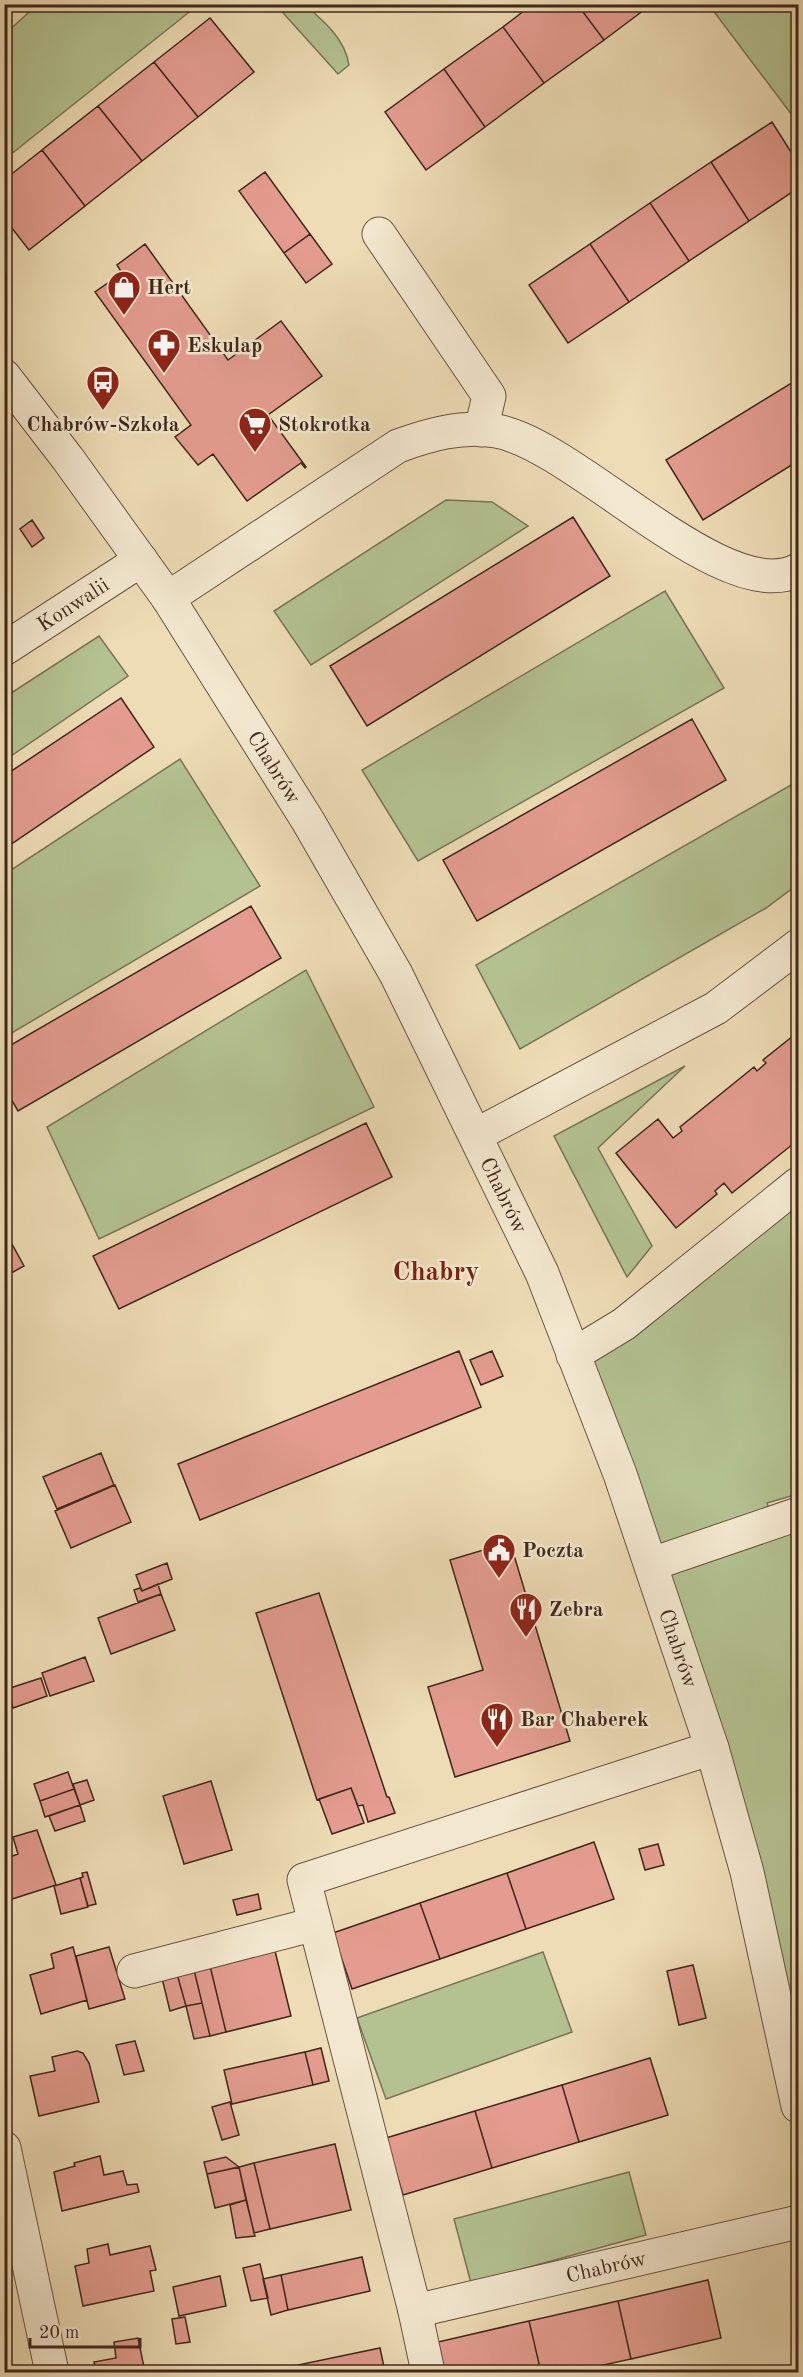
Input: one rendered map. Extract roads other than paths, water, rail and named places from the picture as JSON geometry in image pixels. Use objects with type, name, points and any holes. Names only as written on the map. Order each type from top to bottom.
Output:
[{"type":"street","points":[[379,234],[489,396],[481,430]]},
{"type":"street","name":"Chabrów","points":[[4,376],[68,459],[168,598],[302,812],[396,974],[542,1273],[621,1474],[712,1748],[747,1872],[798,2106]]},
{"type":"street","points":[[168,598],[398,446],[430,434],[481,430],[496,430],[523,439],[574,468],[681,542],[741,572],[768,577],[798,570]]},
{"type":"street","name":"Konwalii","points":[[4,649],[141,560]]},
{"type":"street","points":[[476,1136],[716,1008],[798,946]]},
{"type":"street","points":[[573,1355],[624,1324],[798,1184]]},
{"type":"street","points":[[652,1564],[798,1514]]},
{"type":"street","points":[[428,2373],[415,2312],[304,1880],[712,1748]]},
{"type":"street","points":[[134,1971],[315,1924]]},
{"type":"street","points":[[4,2148],[52,2373]]},
{"type":"street","name":"Chabrów","points":[[415,2312],[798,2223]]},
{"type":"place","name":"Hert","points":[[124,316]]},
{"type":"place","name":"Eskulap","points":[[164,374]]},
{"type":"place","name":"Chabrów-Szkoła","points":[[103,411]]},
{"type":"place","name":"Stokrotka","points":[[255,453]]},
{"type":"place","name":"Poczta","points":[[499,1579]]},
{"type":"place","name":"Zebra","points":[[526,1638]]},
{"type":"place","name":"Bar Chaberek","points":[[497,1748]]},
{"type":"district","name":"Chabry","points":[[436,1271]]}]
